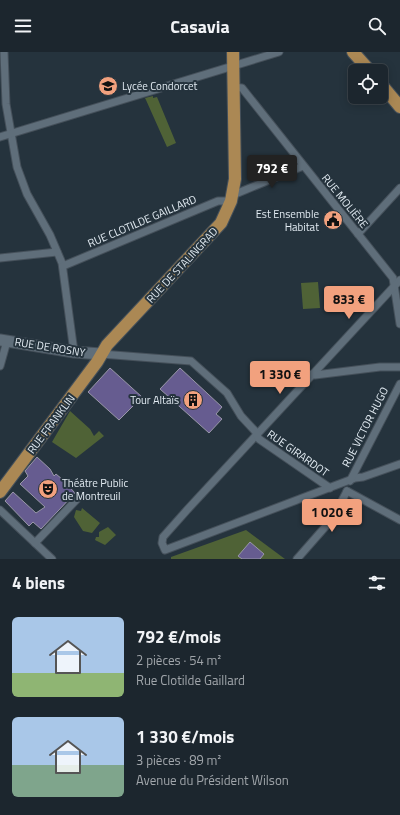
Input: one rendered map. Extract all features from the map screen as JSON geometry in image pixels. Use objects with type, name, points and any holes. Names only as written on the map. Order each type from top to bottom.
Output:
[{"type":"main road","name":"RUE DE STALINGRAD","points":[[226,52],[232,67]]},
{"type":"main road","name":"RUE DE STALINGRAD","points":[[101,354],[107,345],[221,223],[232,198],[235,179],[234,87],[232,67],[233,52]]},
{"type":"main road","points":[[353,52],[364,64]]},
{"type":"main road","points":[[388,92],[400,107]]},
{"type":"main road","name":"RUE DE ROSNY","points":[[4,340],[74,352],[101,354]]},
{"type":"main road","name":"RUE FRANKLIN","points":[[0,492],[101,354]]},
{"type":"street","points":[[4,52],[6,104],[10,134],[21,180],[58,252],[63,266],[74,352]]},
{"type":"street","points":[[0,138],[279,52]]},
{"type":"street","name":"RUE MOLIÈRE","points":[[234,87],[242,88],[398,283],[400,324]]},
{"type":"street","name":"RUE CLOTILDE GAILLARD","points":[[63,266],[218,201],[232,198],[303,166]]},
{"type":"street","points":[[358,234],[400,188]]},
{"type":"street","points":[[0,258],[58,252]]},
{"type":"street","points":[[398,283],[312,374],[163,537],[162,543],[165,550],[321,493],[347,486],[363,477],[400,464]]},
{"type":"street","points":[[0,366],[4,340]]},
{"type":"street","name":"RUE GIRARDOT","points":[[101,354],[191,361],[228,393],[242,416],[255,431],[259,439],[330,488]]},
{"type":"street","points":[[312,374],[315,375],[380,367],[400,367]]},
{"type":"street","name":"RUE VICTOR HUGO","points":[[297,559],[333,518],[347,486],[400,384]]},
{"type":"street","points":[[321,493],[330,488],[347,486],[400,520]]},
{"type":"street","points":[[35,543],[80,496]]},
{"type":"street","points":[[0,510],[52,559]]},
{"type":"green space","points":[[153,96],[153,98],[157,97],[176,143],[167,147],[145,98]]},
{"type":"green space","points":[[318,282],[320,308],[303,309],[301,283]]},
{"type":"green space","points":[[70,411],[90,429],[94,436],[99,431],[104,436],[76,458],[52,442]]},
{"type":"green space","points":[[82,508],[100,523],[92,533],[83,531],[74,517],[76,510],[81,511]]},
{"type":"green space","points":[[108,527],[116,535],[105,545],[95,540],[96,537],[99,537],[99,532]]},
{"type":"green space","points":[[246,530],[285,559],[171,559],[171,557]]},
{"type":"building","points":[[110,368],[142,397],[119,420],[88,392]]},
{"type":"building","name":"Tour Altaïs","points":[[180,368],[222,407],[216,414],[222,419],[209,433],[160,389]]},
{"type":"building","name":"Théâtre Public de Montreuil","points":[[37,457],[50,469],[54,476],[56,474],[75,493],[41,529],[33,522],[29,526],[5,501],[13,492],[36,513],[45,507],[20,484],[28,476],[25,471]]},
{"type":"building","points":[[250,542],[264,554],[260,559],[242,559],[238,556]]},
{"type":"place","name":"Lycée Condorcet","points":[[108,86]]},
{"type":"place","name":"Est Ensemble Habitat","points":[[333,220]]},
{"type":"place","name":"Tour Altaïs","points":[[193,400]]},
{"type":"place","name":"Théâtre Public de Montreuil","points":[[48,489]]}]
